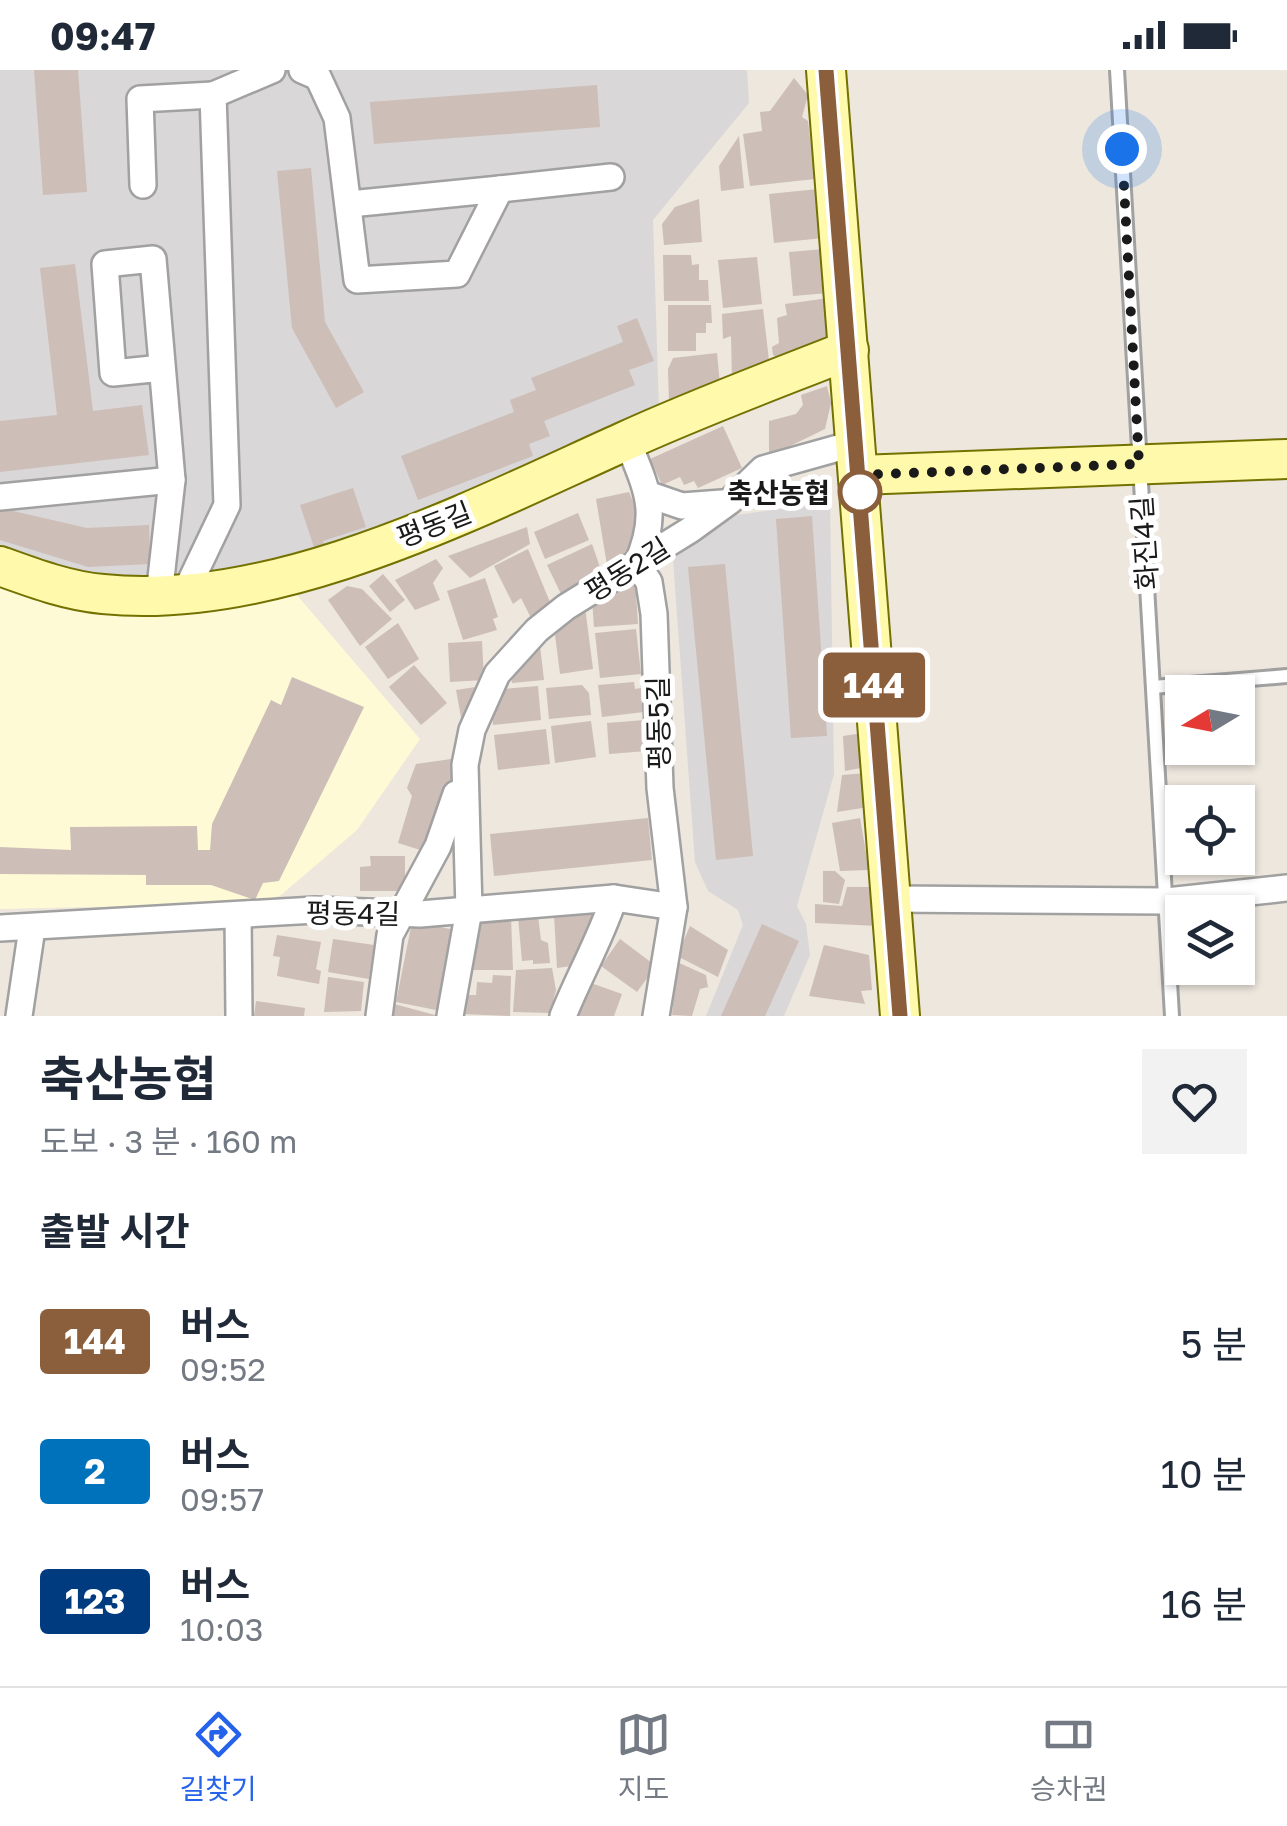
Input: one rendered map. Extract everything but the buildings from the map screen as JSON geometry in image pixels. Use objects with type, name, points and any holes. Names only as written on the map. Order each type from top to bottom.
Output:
[{"type":"street","points":[[143,185],[140,100],[213,94],[272,70]]},
{"type":"street","points":[[302,70],[318,77],[336,118],[358,280],[456,274],[500,189]]},
{"type":"street","points":[[826,70],[900,1016]]},
{"type":"street","points":[[172,594],[227,505],[213,94]]},
{"type":"street","points":[[350,204],[612,177]]},
{"type":"street","points":[[162,368],[113,373],[105,264],[153,259],[172,480],[172,594]]},
{"type":"street","name":"평동길","points":[[0,566],[98,594],[172,594],[284,580],[452,519],[627,440],[848,350]]},
{"type":"street","points":[[627,440],[650,495],[650,536],[637,564]]},
{"type":"street","points":[[858,459],[1139,464],[1287,459]]},
{"type":"street","name":"평동2길","points":[[379,1016],[390,935],[397,914],[438,846],[482,702],[511,656],[566,607],[730,501],[763,469],[858,459]]},
{"type":"street","points":[[0,497],[172,480]]},
{"type":"street","points":[[650,495],[682,506],[711,506],[730,501]]},
{"type":"street","name":"평동5길","points":[[637,564],[649,582],[654,614],[660,788],[674,907],[656,1016]]},
{"type":"street","name":"평동2길","points":[[450,1016],[469,910],[465,765]]},
{"type":"street","points":[[1222,895],[1287,888]]},
{"type":"street","points":[[563,1016],[580,974],[598,945],[614,898]]},
{"type":"street","name":"평동4길","points":[[0,928],[316,910],[397,914],[614,898],[674,907]]},
{"type":"street","points":[[890,898],[1165,901]]},
{"type":"street","points":[[238,915],[239,1016]]},
{"type":"street","points":[[19,1016],[32,928]]},
{"type":"lane","name":"화진4길","points":[[1118,70],[1167,895]]},
{"type":"lane","points":[[1153,687],[1287,676]]},
{"type":"lane","name":"화진4길","points":[[1171,985],[1172,1016]]},
{"type":"shaded area","points":[[0,70],[747,70],[749,103],[653,220],[659,410],[452,519],[186,591],[0,566]]},
{"type":"shaded area","points":[[830,502],[834,774],[797,906],[806,924],[810,955],[784,1016],[706,1016],[743,925],[738,910],[708,891],[695,862],[673,559],[736,515]]},
{"type":"shaded area","points":[[0,566],[34,579],[284,580],[420,739],[357,830],[281,895],[262,903],[0,909]]},
{"type":"bus line","name":"144","points":[[826,70],[900,1016]]},
{"type":"place","name":"축산농협","points":[[860,492]]},
{"type":"route","points":[[860,492],[859,475],[1139,464],[1122,149]]}]
